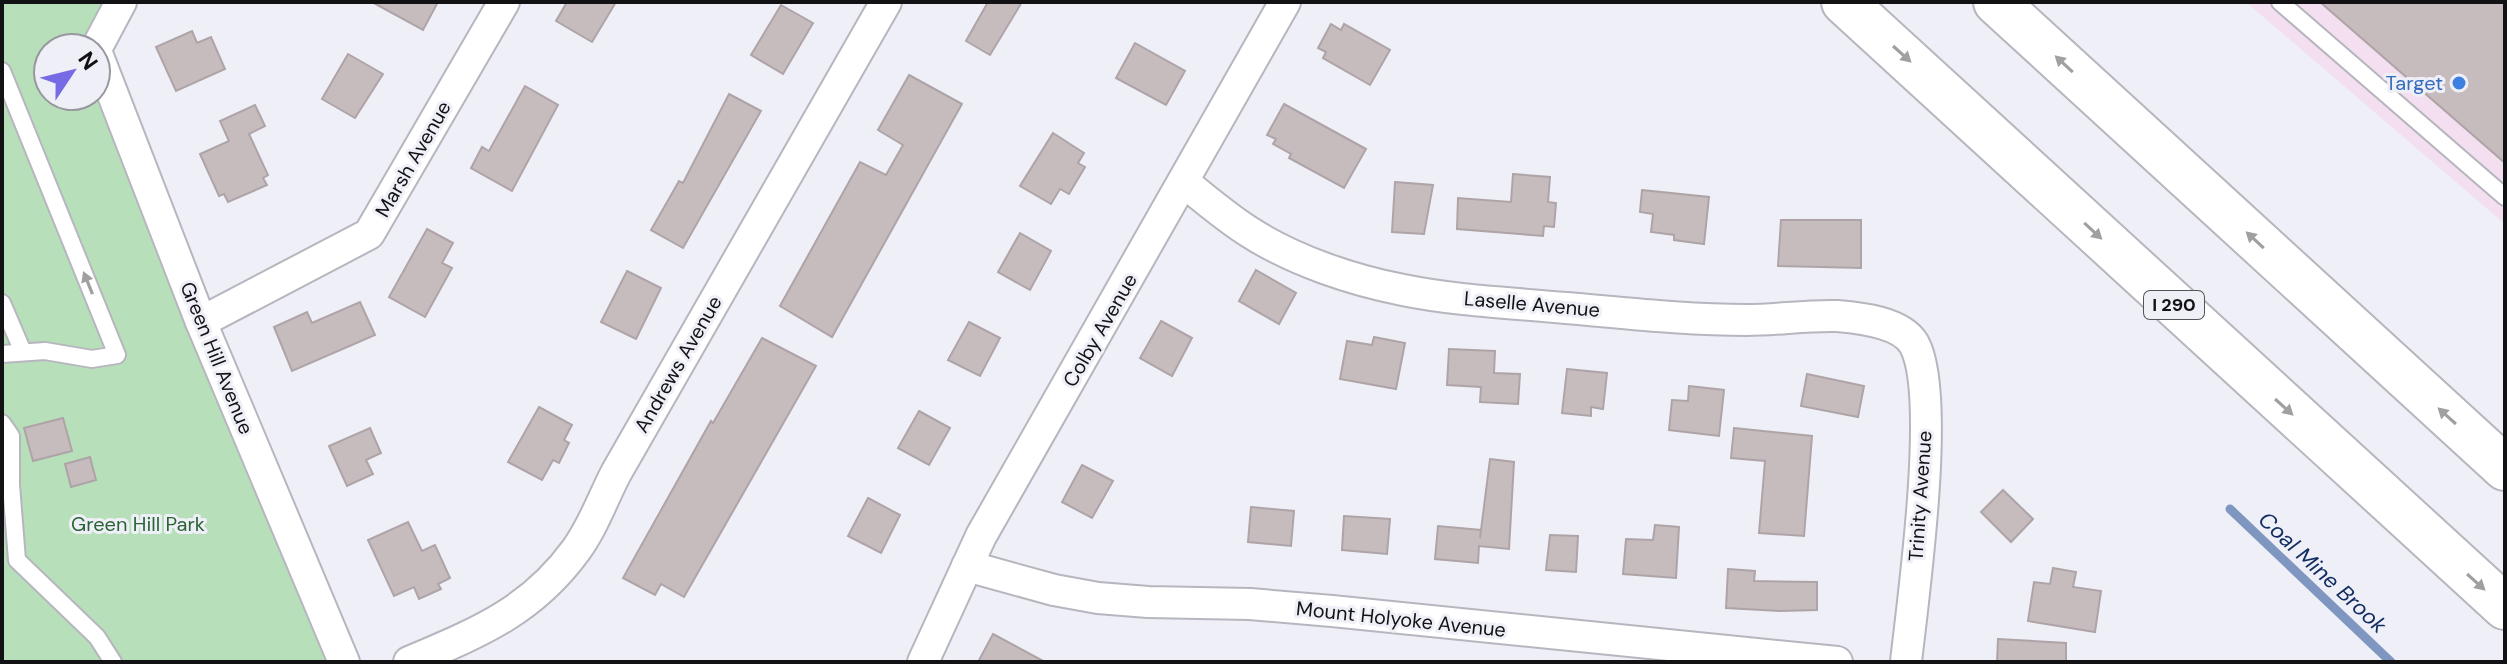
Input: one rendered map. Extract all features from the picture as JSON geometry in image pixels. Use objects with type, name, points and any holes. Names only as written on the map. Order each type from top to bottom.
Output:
[{"type":"highway","name":"I 290","points":[[1844,2],[2505,607]]},
{"type":"highway","points":[[1996,2],[2505,468]]},
{"type":"street","points":[[105,32],[121,2]]},
{"type":"street","name":"Marsh Avenue","points":[[201,322],[369,234],[504,2]]},
{"type":"street","name":"Andrews Avenue","points":[[409,662],[506,617],[543,590],[578,548],[616,473],[886,2]]},
{"type":"street","name":"Colby Avenue","points":[[923,662],[991,517],[1285,2]]},
{"type":"street","name":"Green Hill Avenue","points":[[112,91],[201,322],[344,662]]},
{"type":"street","name":"Laselle Avenue","points":[[1184,182],[1229,219],[1282,250],[1343,273],[1403,290],[1517,304],[1685,317],[1745,320],[1838,316],[1881,324],[1905,334]]},
{"type":"street","name":"Trinity Avenue","points":[[1905,334],[1920,358],[1926,393],[1921,497],[1906,662]]},
{"type":"street","name":"Mount Holyoke Avenue","points":[[967,566],[1054,590],[1098,598],[1250,604],[1837,662]]},
{"type":"lane","points":[[2280,2],[2505,197]]},
{"type":"lane","points":[[2,71],[117,355],[92,359],[45,351],[2,354]]},
{"type":"lane","points":[[2,303],[23,352]]},
{"type":"lane","points":[[2,423],[11,436],[9,561],[97,637],[113,662]]},
{"type":"shaded area","points":[[2246,2],[2505,2],[2505,224]]},
{"type":"green space","name":"Green Hill Park","points":[[2,2],[121,2],[105,32],[32,32],[32,112],[112,112],[112,90],[344,662],[2,662]]},
{"type":"building","points":[[372,2],[438,2],[423,30]]},
{"type":"building","points":[[567,2],[616,2],[592,42],[556,21]]},
{"type":"building","points":[[988,2],[1022,2],[990,55],[966,41]]},
{"type":"building","name":"Target","points":[[2320,2],[2505,2],[2505,163]]},
{"type":"building","points":[[781,5],[813,23],[783,74],[751,55]]},
{"type":"building","points":[[1331,24],[1341,30],[1344,24],[1390,50],[1370,85],[1323,58],[1326,52],[1318,48]]},
{"type":"building","points":[[192,31],[197,43],[211,37],[225,69],[176,91],[156,47]]},
{"type":"building","points":[[1135,43],[1185,71],[1166,105],[1116,78]]},
{"type":"building","points":[[348,54],[383,74],[355,118],[322,99]]},
{"type":"building","points":[[909,75],[962,104],[832,337],[780,306],[860,162],[886,175],[903,145],[878,130]]},
{"type":"building","points":[[525,86],[558,105],[512,191],[471,168],[482,147],[489,151]]},
{"type":"building","points":[[729,94],[761,111],[683,248],[651,230],[679,181],[683,183]]},
{"type":"building","points":[[1284,104],[1366,149],[1344,188],[1289,158],[1291,154],[1273,144],[1276,139],[1267,135]]},
{"type":"building","points":[[255,105],[265,126],[249,134],[268,175],[263,178],[267,185],[228,202],[224,194],[219,196],[200,154],[229,141],[220,121]]},
{"type":"building","points":[[1053,133],[1084,153],[1078,163],[1085,167],[1069,194],[1060,189],[1051,204],[1020,186]]},
{"type":"building","points":[[1513,174],[1550,177],[1548,202],[1556,203],[1554,227],[1544,226],[1543,236],[1457,229],[1458,198],[1511,202]]},
{"type":"building","points":[[1395,182],[1433,185],[1424,234],[1392,232]]},
{"type":"building","points":[[1642,190],[1709,197],[1704,244],[1674,240],[1674,235],[1651,232],[1653,214],[1640,212]]},
{"type":"building","points":[[1781,220],[1861,220],[1861,268],[1778,266]]},
{"type":"building","points":[[427,229],[453,243],[442,263],[452,268],[425,317],[389,297]]},
{"type":"building","points":[[1020,233],[1051,251],[1030,290],[998,272]]},
{"type":"building","points":[[1256,270],[1296,293],[1279,324],[1239,301]]},
{"type":"building","points":[[627,271],[661,288],[636,339],[601,322]]},
{"type":"building","points":[[360,302],[375,335],[292,371],[274,327],[307,312],[312,323]]},
{"type":"building","points":[[1161,321],[1192,338],[1172,376],[1140,358]]},
{"type":"building","points":[[969,322],[1000,338],[980,376],[948,360]]},
{"type":"building","points":[[1374,337],[1405,343],[1396,389],[1340,379],[1347,341],[1372,345]]},
{"type":"building","points":[[762,338],[816,366],[684,597],[661,584],[655,595],[623,578],[711,421],[713,423]]},
{"type":"building","points":[[1449,349],[1495,351],[1494,373],[1520,374],[1518,404],[1480,402],[1481,387],[1447,385]]},
{"type":"building","points":[[1567,369],[1607,373],[1603,409],[1591,407],[1591,416],[1562,413]]},
{"type":"building","points":[[1807,374],[1864,386],[1858,417],[1801,406]]},
{"type":"building","points":[[1689,386],[1724,390],[1719,436],[1669,430],[1672,400],[1688,401]]},
{"type":"building","points":[[539,407],[572,425],[564,440],[569,443],[559,463],[553,460],[542,480],[508,462]]},
{"type":"building","points":[[919,411],[950,428],[929,465],[898,448]]},
{"type":"building","points":[[63,418],[72,451],[33,461],[24,428]]},
{"type":"building","points":[[370,428],[381,453],[366,460],[373,474],[347,486],[329,446]]},
{"type":"building","points":[[1734,428],[1812,436],[1804,536],[1759,533],[1765,461],[1731,458]]},
{"type":"building","points":[[90,457],[96,480],[71,487],[65,464]]},
{"type":"building","points":[[1490,459],[1514,462],[1509,549],[1479,546],[1478,563],[1435,559],[1438,526],[1481,530],[1480,538]]},
{"type":"building","points":[[1082,465],[1113,481],[1092,518],[1062,502]]},
{"type":"building","points":[[2003,490],[2033,519],[2011,542],[1981,512]]},
{"type":"building","points":[[868,498],[900,515],[881,553],[848,536]]},
{"type":"building","points":[[1251,507],[1294,511],[1291,546],[1248,542]]},
{"type":"building","points":[[1344,516],[1390,519],[1387,554],[1342,550]]},
{"type":"building","points":[[408,522],[422,551],[435,545],[450,578],[438,584],[441,589],[419,599],[414,587],[394,596],[368,540]]},
{"type":"building","points":[[1655,525],[1679,527],[1676,578],[1623,574],[1626,539],[1653,540]]},
{"type":"building","points":[[1550,535],[1578,536],[1576,572],[1546,570]]},
{"type":"building","points":[[2053,568],[2076,572],[2073,587],[2101,591],[2095,632],[2028,621],[2034,582],[2050,584]]},
{"type":"building","points":[[1728,569],[1755,571],[1754,581],[1817,582],[1817,610],[1726,608]]},
{"type":"building","points":[[993,634],[1045,662],[978,662]]},
{"type":"building","points":[[1998,639],[2066,643],[2066,662],[1997,662]]},
{"type":"waterway","name":"Coal Mine Brook","points":[[2230,509],[2391,662]]},
{"type":"place","name":"Target","points":[[2459,83]]}]
